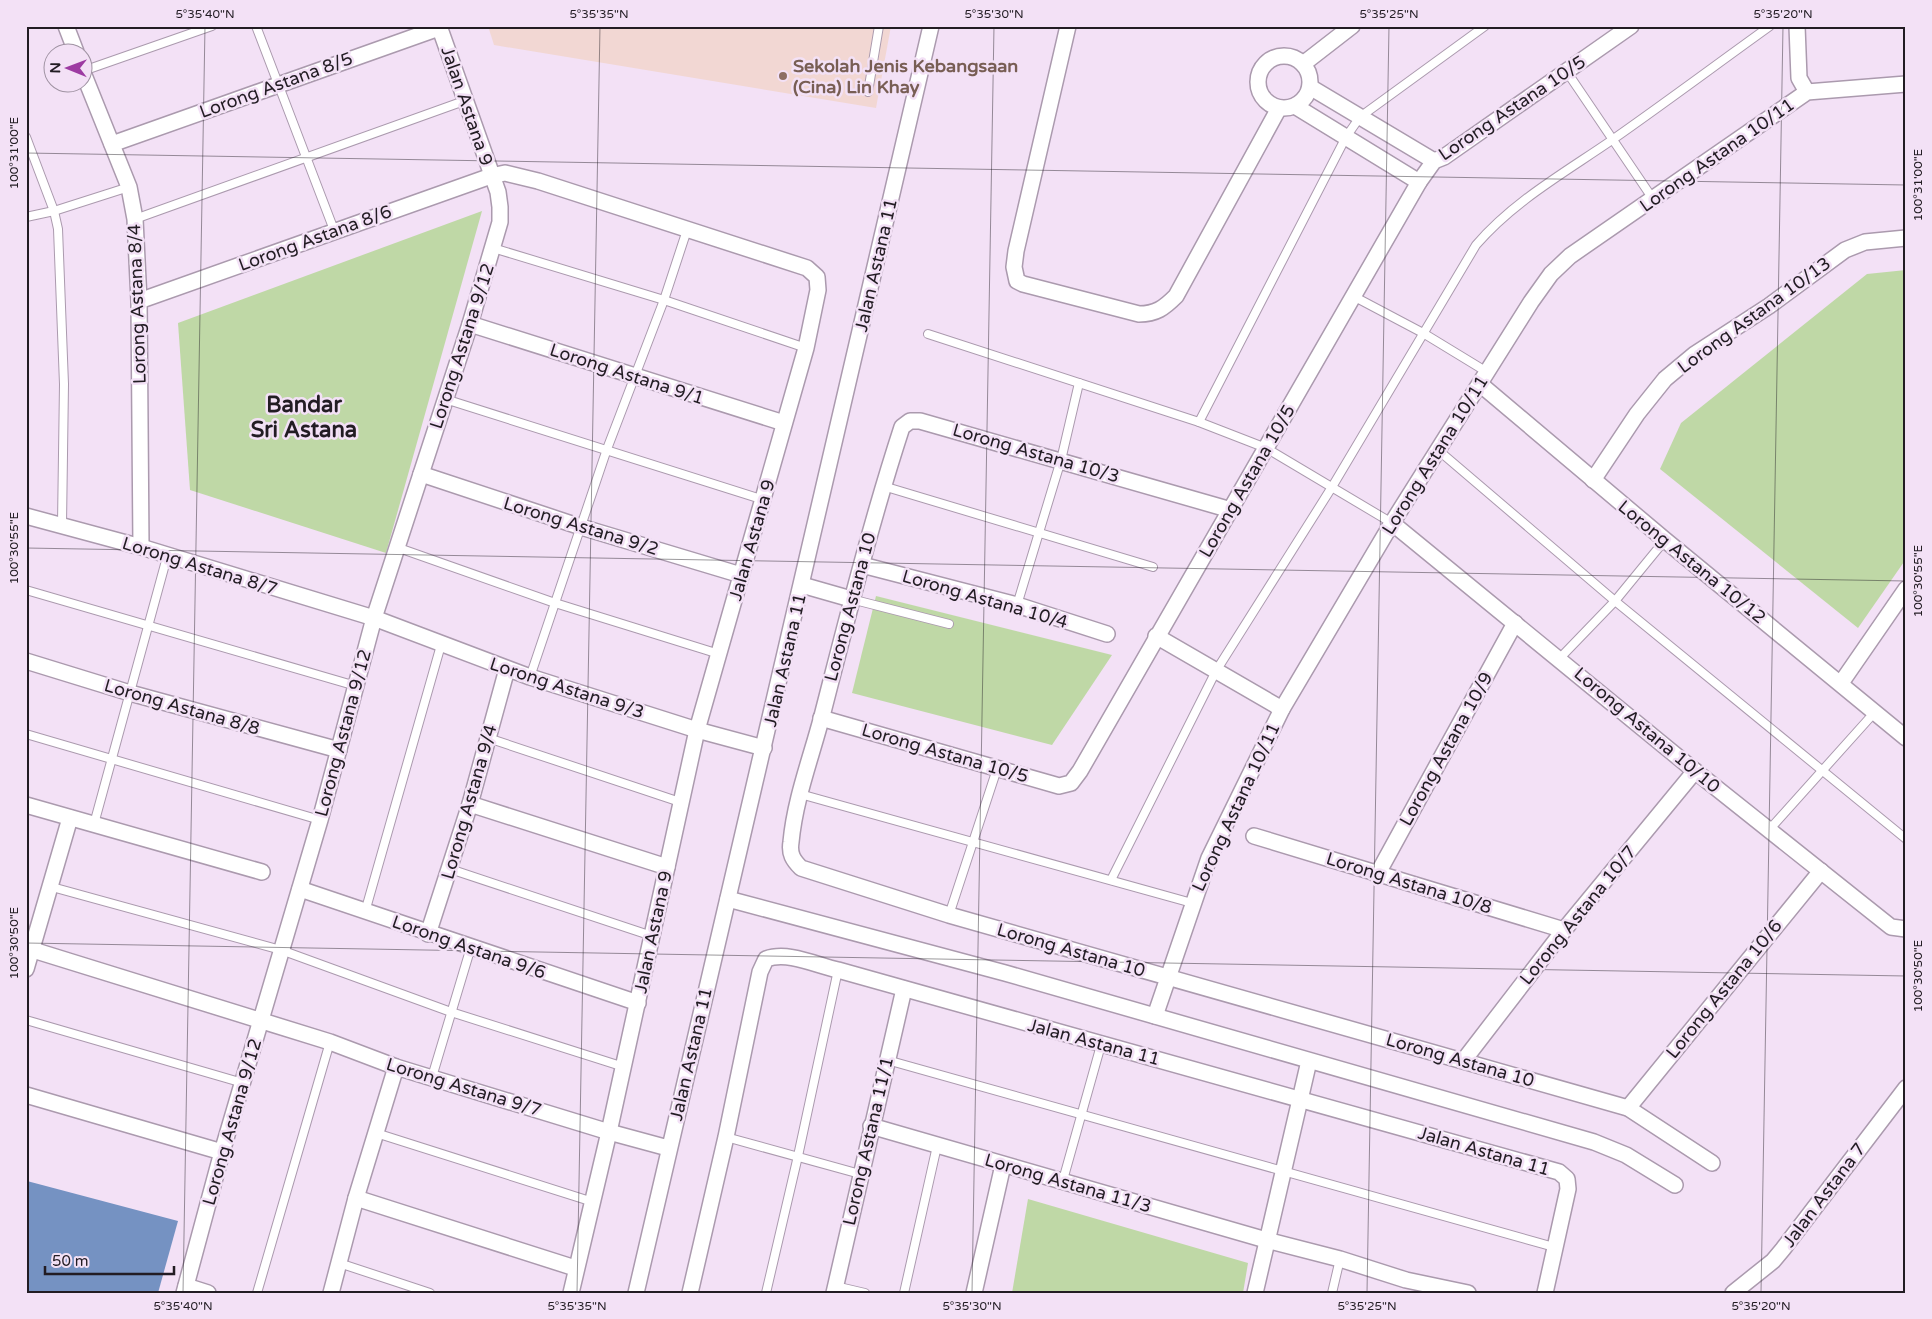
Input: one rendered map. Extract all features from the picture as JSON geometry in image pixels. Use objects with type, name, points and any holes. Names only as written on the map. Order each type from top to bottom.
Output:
[{"type":"street","points":[[66,26],[72,42]]},
{"type":"street","name":"Jalan Astana 11","points":[[636,1293],[668,1148],[802,586],[931,26]]},
{"type":"street","points":[[1068,26],[1016,251],[1014,267],[1017,281],[1023,284],[1139,314],[1154,314],[1163,308],[1176,296],[1279,108]]},
{"type":"street","points":[[1303,64],[1352,26]]},
{"type":"street","name":"Lorong Astana 10/5","points":[[822,718],[1059,786],[1071,783],[1080,771],[1419,182],[1434,161],[1444,157],[1631,26]]},
{"type":"street","points":[[1797,26],[1799,78],[1807,92]]},
{"type":"street","name":"Lorong Astana 8/5","points":[[112,144],[439,27]]},
{"type":"street","name":"Jalan Astana 9","points":[[439,27],[491,176],[505,173],[517,175],[807,268],[818,277],[818,290],[806,348],[697,730],[624,1067],[571,1293]]},
{"type":"street","points":[[1280,56],[1296,59],[1303,64],[1310,79],[1310,87],[1307,95],[1295,106],[1279,108],[1265,100],[1260,93],[1258,77],[1266,63],[1280,56]]},
{"type":"street","name":"Lorong Astana 10/11","points":[[1155,1016],[1192,903],[1209,858],[1282,709],[1392,523],[1531,302],[1551,274],[1570,256],[1807,92],[1906,84]]},
{"type":"street","points":[[1310,87],[1434,161]]},
{"type":"street","name":"Lorong Astana 8/4","points":[[91,92],[129,187],[135,218],[139,301],[140,547]]},
{"type":"street","points":[[1295,106],[1419,182]]},
{"type":"street","name":"Lorong Astana 8/6","points":[[139,301],[334,230],[491,176]]},
{"type":"street","name":"Lorong Astana 9/12","points":[[185,1289],[222,1152],[320,820],[374,618],[493,248],[500,207],[491,176]]},
{"type":"street","name":"Lorong Astana 10/13","points":[[1593,480],[1637,414],[1665,379],[1695,354],[1769,306],[1845,250],[1866,242],[1906,238]]},
{"type":"street","name":"Lorong Astana 9/1","points":[[470,324],[784,424]]},
{"type":"street","name":"Lorong Astana 10/12","points":[[1484,378],[1593,480],[1906,738]]},
{"type":"street","name":"Lorong Astana 10/3","points":[[883,486],[902,427],[910,420],[920,421],[1061,460],[1230,510]]},
{"type":"street","name":"Lorong Astana 9/2","points":[[421,474],[581,527],[741,575]]},
{"type":"street","name":"Lorong Astana 10","points":[[883,486],[800,794],[790,843],[791,859],[801,868],[949,915],[1628,1108],[1712,1163]]},
{"type":"street","name":"Lorong Astana 8/7","points":[[26,516],[62,524],[374,618]]},
{"type":"street","name":"Lorong Astana 10/10","points":[[1392,523],[1560,658],[1694,771],[1768,830],[1891,927],[1906,929]]},
{"type":"street","name":"Lorong Astana 10/4","points":[[862,565],[1017,606],[1107,634]]},
{"type":"street","points":[[802,586],[851,599]]},
{"type":"street","points":[[1841,683],[1906,589]]},
{"type":"street","name":"Lorong Astana 9/3","points":[[374,618],[441,645],[530,677],[697,730],[764,748]]},
{"type":"street","name":"Lorong Astana 10/9","points":[[1377,875],[1515,623]]},
{"type":"street","points":[[1156,636],[1282,709]]},
{"type":"street","name":"Lorong Astana 8/8","points":[[26,661],[130,693],[339,750]]},
{"type":"street","name":"Lorong Astana 9/4","points":[[428,934],[470,804],[507,669]]},
{"type":"street","name":"Lorong Astana 10/7","points":[[1464,1060],[1564,930],[1694,771]]},
{"type":"street","points":[[470,804],[666,868]]},
{"type":"street","points":[[26,805],[262,872]]},
{"type":"street","points":[[26,970],[52,887],[70,818]]},
{"type":"street","name":"Lorong Astana 10/8","points":[[1254,836],[1377,875],[1564,930]]},
{"type":"street","name":"Lorong Astana 10/6","points":[[1628,1108],[1821,871]]},
{"type":"street","name":"Lorong Astana 9/6","points":[[300,889],[428,934],[638,1003]]},
{"type":"street","points":[[728,899],[1155,1016],[1594,1142],[1626,1155],[1674,1185]]},
{"type":"street","name":"Lorong Astana 9/7","points":[[33,950],[330,1042],[396,1067],[609,1132],[668,1148]]},
{"type":"street","name":"Jalan Astana 11","points":[[690,1293],[726,1137],[760,972],[766,960],[774,956],[785,956],[838,970],[1559,1172],[1567,1179],[1568,1189],[1545,1293]]},
{"type":"street","name":"Lorong Astana 11/1","points":[[835,1289],[886,1060],[904,989]]},
{"type":"street","points":[[1255,1293],[1309,1061]]},
{"type":"street","points":[[331,1293],[356,1198],[396,1067]]},
{"type":"street","name":"Jalan Astana 7","points":[[1733,1293],[1765,1268],[1783,1249],[1906,1088]]},
{"type":"street","points":[[26,1095],[222,1152]]},
{"type":"street","name":"Lorong Astana 11/3","points":[[872,1126],[1266,1240],[1340,1259],[1405,1286],[1468,1293]]},
{"type":"street","points":[[974,1293],[1004,1165]]},
{"type":"street","points":[[356,1198],[576,1268]]},
{"type":"street","points":[[185,1289],[208,1293]]},
{"type":"lane","points":[[92,68],[212,26]]},
{"type":"lane","points":[[256,26],[334,230]]},
{"type":"lane","points":[[868,92],[879,26]]},
{"type":"lane","points":[[1198,422],[1346,137],[1360,117],[1484,26]]},
{"type":"lane","points":[[1111,880],[1216,671],[1332,487],[1476,245],[1496,222],[1517,204],[1612,140],[1770,26]]},
{"type":"lane","points":[[1567,72],[1653,199]]},
{"type":"lane","points":[[135,218],[307,159],[464,101]]},
{"type":"lane","points":[[26,137],[54,211],[58,229],[64,384],[62,524]]},
{"type":"lane","points":[[26,217],[54,211],[129,187]]},
{"type":"lane","points":[[530,677],[607,449],[664,300],[687,230]]},
{"type":"lane","points":[[493,248],[664,300],[806,348]]},
{"type":"lane","points":[[1353,296],[1424,333],[1484,378]]},
{"type":"lane","points":[[928,334],[1198,422],[1266,448],[1392,523]]},
{"type":"lane","points":[[1017,606],[1061,460],[1079,383]]},
{"type":"lane","points":[[445,399],[764,500]]},
{"type":"lane","points":[[1438,450],[1614,600],[1906,839]]},
{"type":"lane","points":[[883,486],[1153,567]]},
{"type":"lane","points":[[1560,658],[1614,600],[1665,540]]},
{"type":"lane","points":[[396,547],[555,602],[719,654]]},
{"type":"lane","points":[[94,824],[167,557]]},
{"type":"lane","points":[[26,590],[356,686]]},
{"type":"lane","points":[[851,599],[949,624]]},
{"type":"lane","points":[[365,912],[441,645]]},
{"type":"lane","points":[[1768,830],[1874,713]]},
{"type":"lane","points":[[26,734],[112,757],[320,820]]},
{"type":"lane","points":[[488,738],[680,802]]},
{"type":"lane","points":[[949,915],[997,769]]},
{"type":"lane","points":[[800,794],[1192,903]]},
{"type":"lane","points":[[450,869],[652,936]]},
{"type":"lane","points":[[52,887],[281,950],[451,1012],[624,1067]]},
{"type":"lane","points":[[432,1077],[471,948]]},
{"type":"lane","points":[[766,1293],[838,970]]},
{"type":"lane","points":[[26,1020],[243,1083]]},
{"type":"lane","points":[[257,1293],[330,1042]]},
{"type":"lane","points":[[1063,1180],[1080,1114],[1101,1045]]},
{"type":"lane","points":[[886,1060],[1554,1246]]},
{"type":"lane","points":[[376,1133],[593,1202]]},
{"type":"lane","points":[[726,1137],[860,1174]]},
{"type":"lane","points":[[904,1293],[937,1146]]},
{"type":"lane","points":[[1332,1293],[1340,1259]]},
{"type":"lane","points":[[339,1263],[430,1293]]},
{"type":"lane","points":[[835,1289],[865,1293]]},
{"type":"shaded area","name":"Sekolah Jenis Kebangsaan (Cina) Lin Khay","points":[[488,26],[891,26],[876,108],[494,45]]},
{"type":"green space","points":[[482,211],[386,553],[190,490],[178,323]]},
{"type":"green space","points":[[1906,270],[1906,559],[1858,628],[1660,469],[1681,423],[1867,274]]},
{"type":"green space","points":[[876,596],[1112,655],[1052,745],[852,693]]},
{"type":"green space","points":[[1028,1199],[1248,1263],[1243,1293],[1012,1293]]},
{"type":"water","points":[[27,1181],[178,1221],[158,1293],[26,1293]]},
{"type":"place","name":"Sekolah Jenis Kebangsaan (Cina) Lin Khay","points":[[783,76]]},
{"type":"district","name":"Bandar Sri Astana","points":[[304,418]]}]
